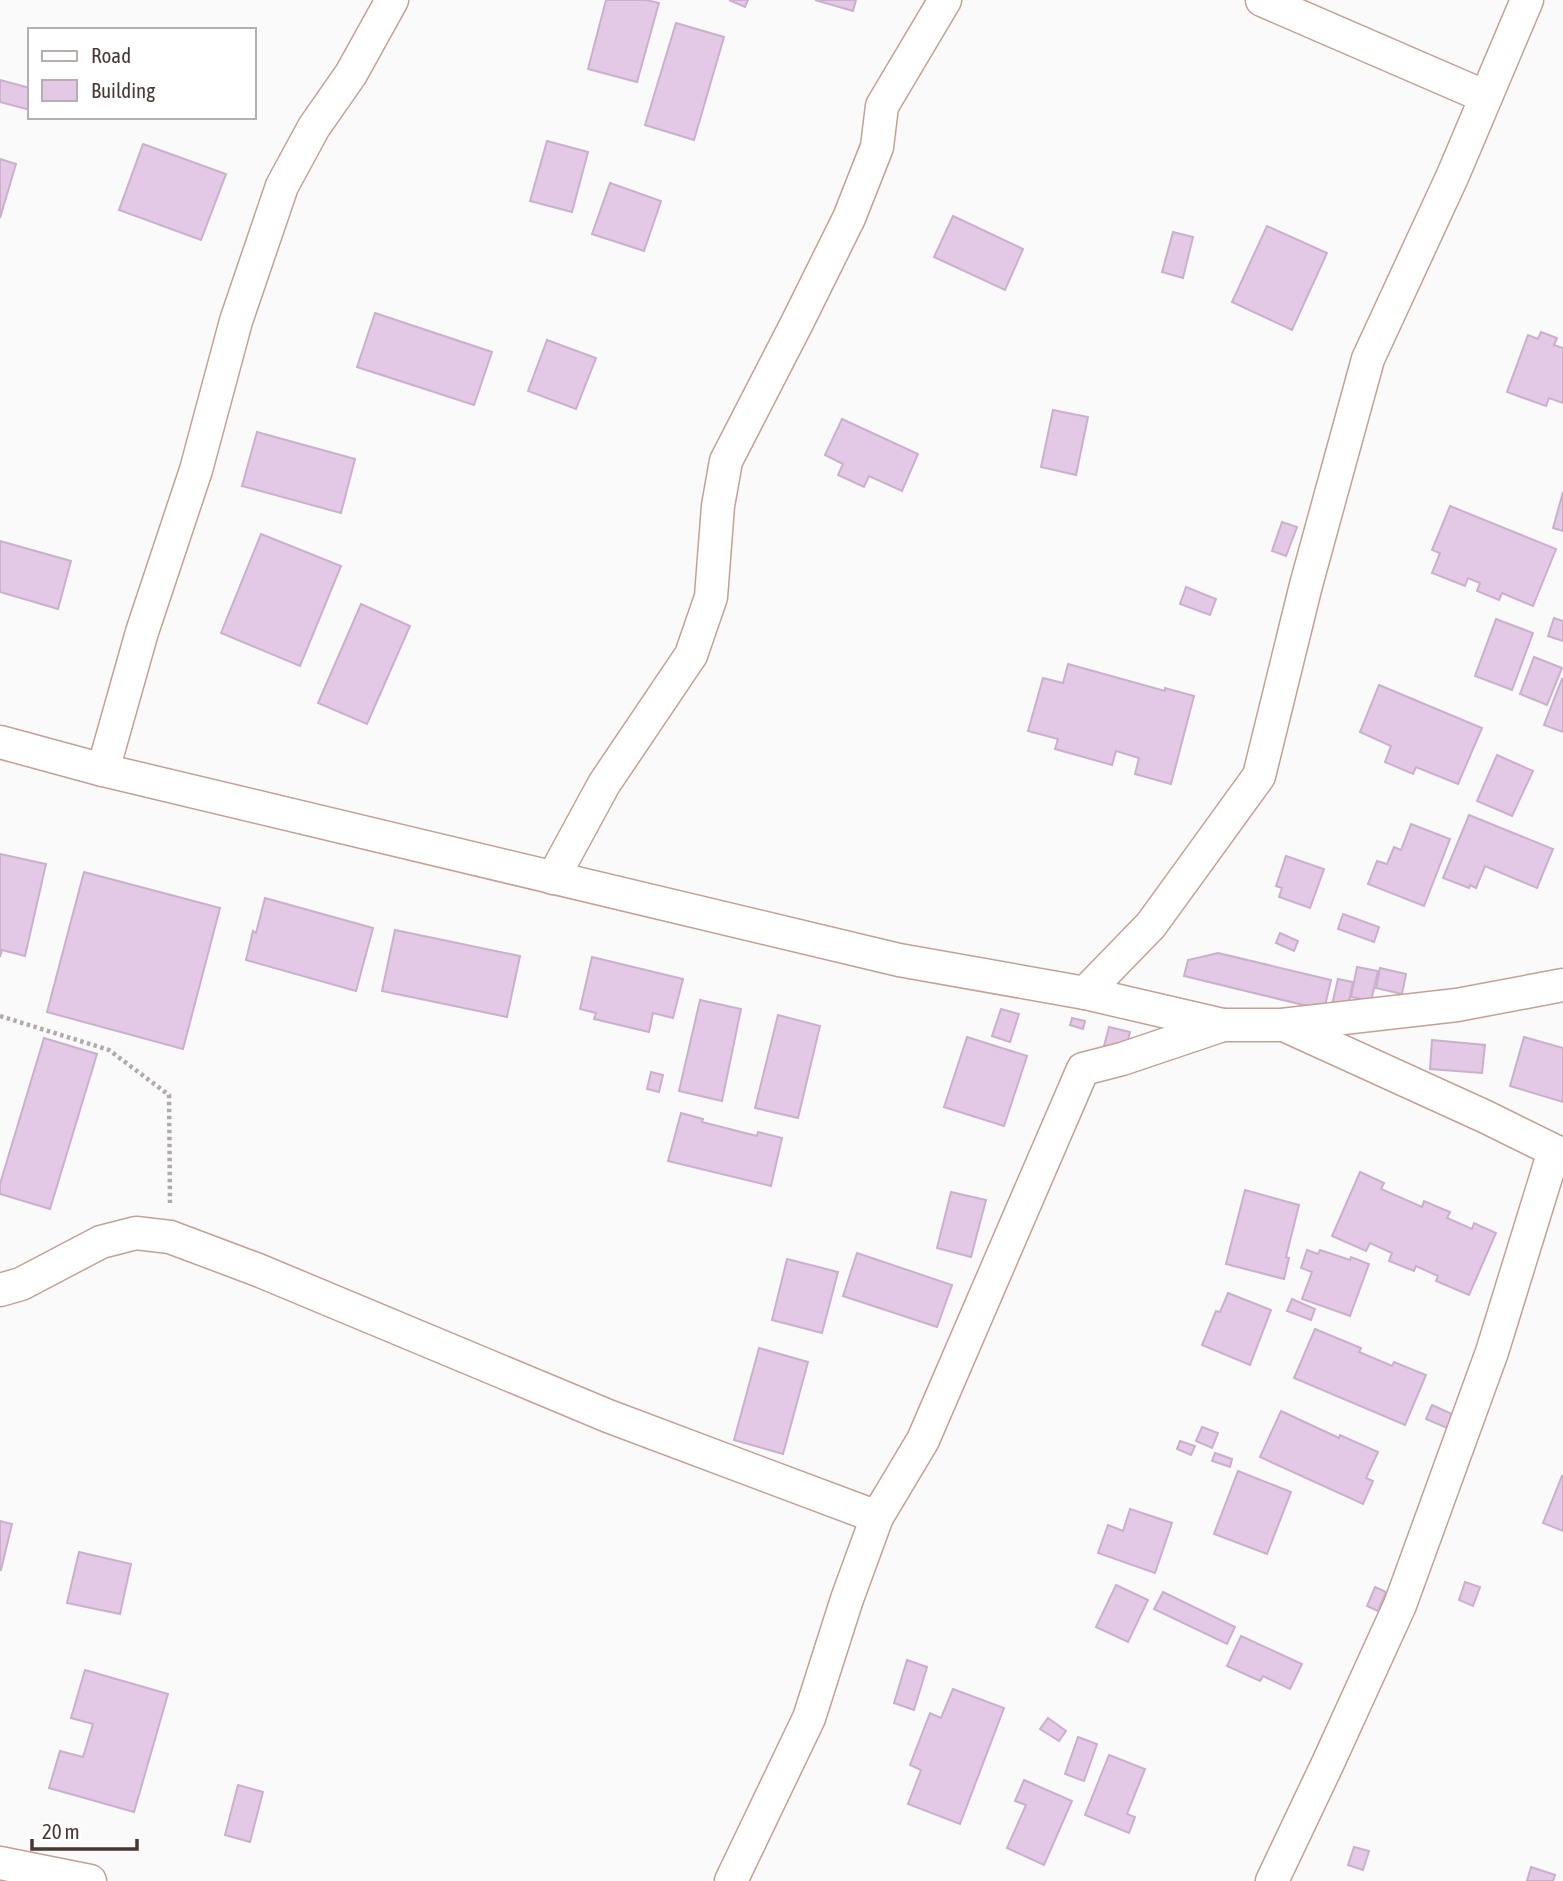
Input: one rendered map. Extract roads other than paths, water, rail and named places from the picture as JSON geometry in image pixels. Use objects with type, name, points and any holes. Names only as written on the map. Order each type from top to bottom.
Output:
[{"type":"street","points":[[103,770],[142,632],[196,470],[236,321],[282,187],[314,127],[351,74],[392,0]]},
{"type":"street","points":[[553,878],[604,784],[691,655],[711,597],[718,506],[726,461],[849,218],[877,147],[882,106],[945,0]]},
{"type":"street","points":[[1262,0],[1486,97]]},
{"type":"street","points":[[1085,993],[1152,925],[1259,776],[1306,585],[1368,359],[1453,175],[1527,0]]},
{"type":"street","points":[[0,742],[103,770],[900,960],[1085,993],[1223,1025],[1282,1025],[1457,1005],[1563,985]]},
{"type":"street","points":[[731,1881],[809,1718],[847,1599],[877,1517],[923,1440],[1083,1069],[1122,1059],[1223,1025]]},
{"type":"street","points":[[1272,1881],[1400,1605],[1492,1352],[1559,1153],[1282,1025]]},
{"type":"street","points":[[0,1290],[21,1284],[100,1242],[136,1233],[170,1237],[258,1270],[608,1416],[877,1517]]},
{"type":"street","points":[[0,1863],[90,1881]]}]
